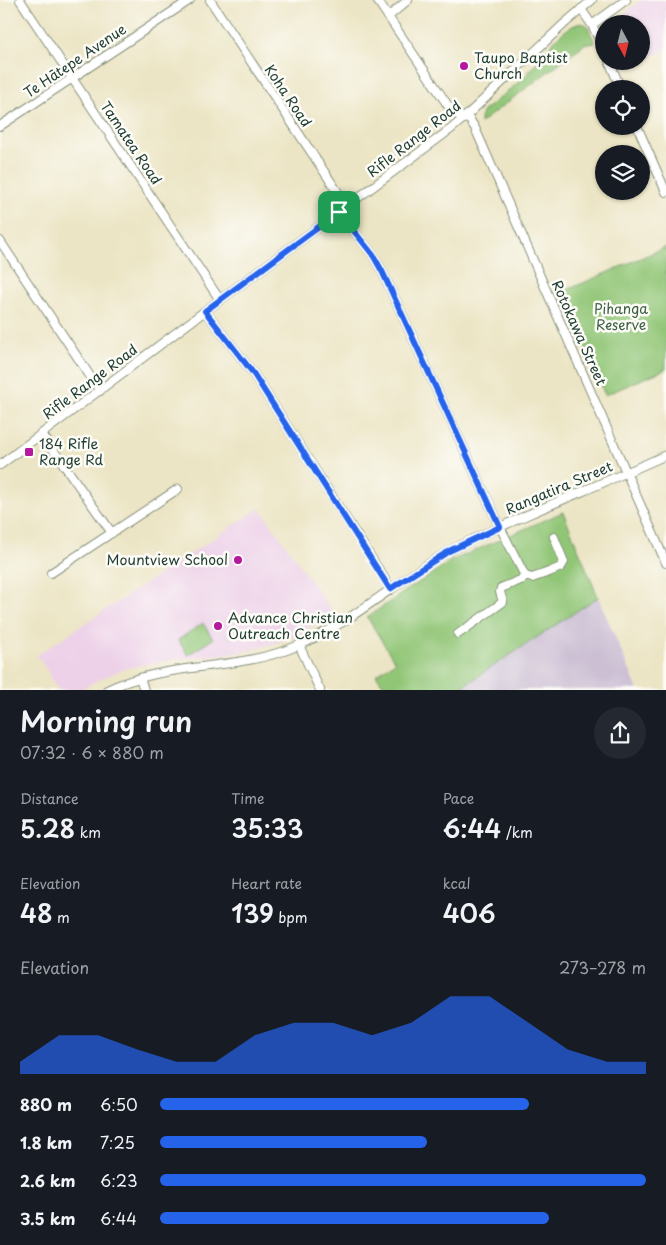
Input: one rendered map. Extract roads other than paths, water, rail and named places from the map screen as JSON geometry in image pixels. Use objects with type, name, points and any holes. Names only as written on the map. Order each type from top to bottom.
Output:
[{"type":"street","name":"Tamatea Road","points":[[20,0],[220,300]]},
{"type":"street","name":"Te Hātepe Avenue","points":[[0,126],[190,0]]},
{"type":"street","name":"Koha Road","points":[[210,0],[347,206]]},
{"type":"street","name":"Rotokawa Street","points":[[377,0],[453,113],[470,120],[485,148],[666,563]]},
{"type":"street","points":[[388,17],[408,0]]},
{"type":"street","name":"Rifle Range Road","points":[[0,465],[464,118],[482,99],[592,0]]},
{"type":"street","points":[[592,25],[626,0]]},
{"type":"street","points":[[581,10],[595,31]]},
{"type":"street","points":[[642,135],[666,192]]},
{"type":"street","points":[[339,212],[373,255],[382,271],[500,527],[525,576],[532,578],[561,567],[564,562],[554,537]]},
{"type":"street","points":[[0,240],[100,391]]},
{"type":"street","points":[[205,311],[253,373],[390,589]]},
{"type":"street","points":[[42,434],[112,532]]},
{"type":"street","name":"Rangatira Street","points":[[107,690],[140,678],[175,670],[236,663],[264,657],[299,646],[341,623],[449,551],[666,455]]},
{"type":"street","points":[[51,573],[178,489]]},
{"type":"street","points":[[458,634],[503,602],[500,592],[501,588],[523,579],[525,576]]},
{"type":"street","points":[[299,646],[320,690]]},
{"type":"street","points":[[140,678],[144,690]]},
{"type":"place","name":"Taupo Baptist Church","points":[[464,66]]},
{"type":"place","name":"184 Rifle Range Rd","points":[[29,452]]},
{"type":"place","name":"Mountview School","points":[[238,560]]},
{"type":"place","name":"Advance Christian Outreach Centre","points":[[218,626]]},
{"type":"park label","name":"Pihanga Reserve","points":[[621,318]]}]
